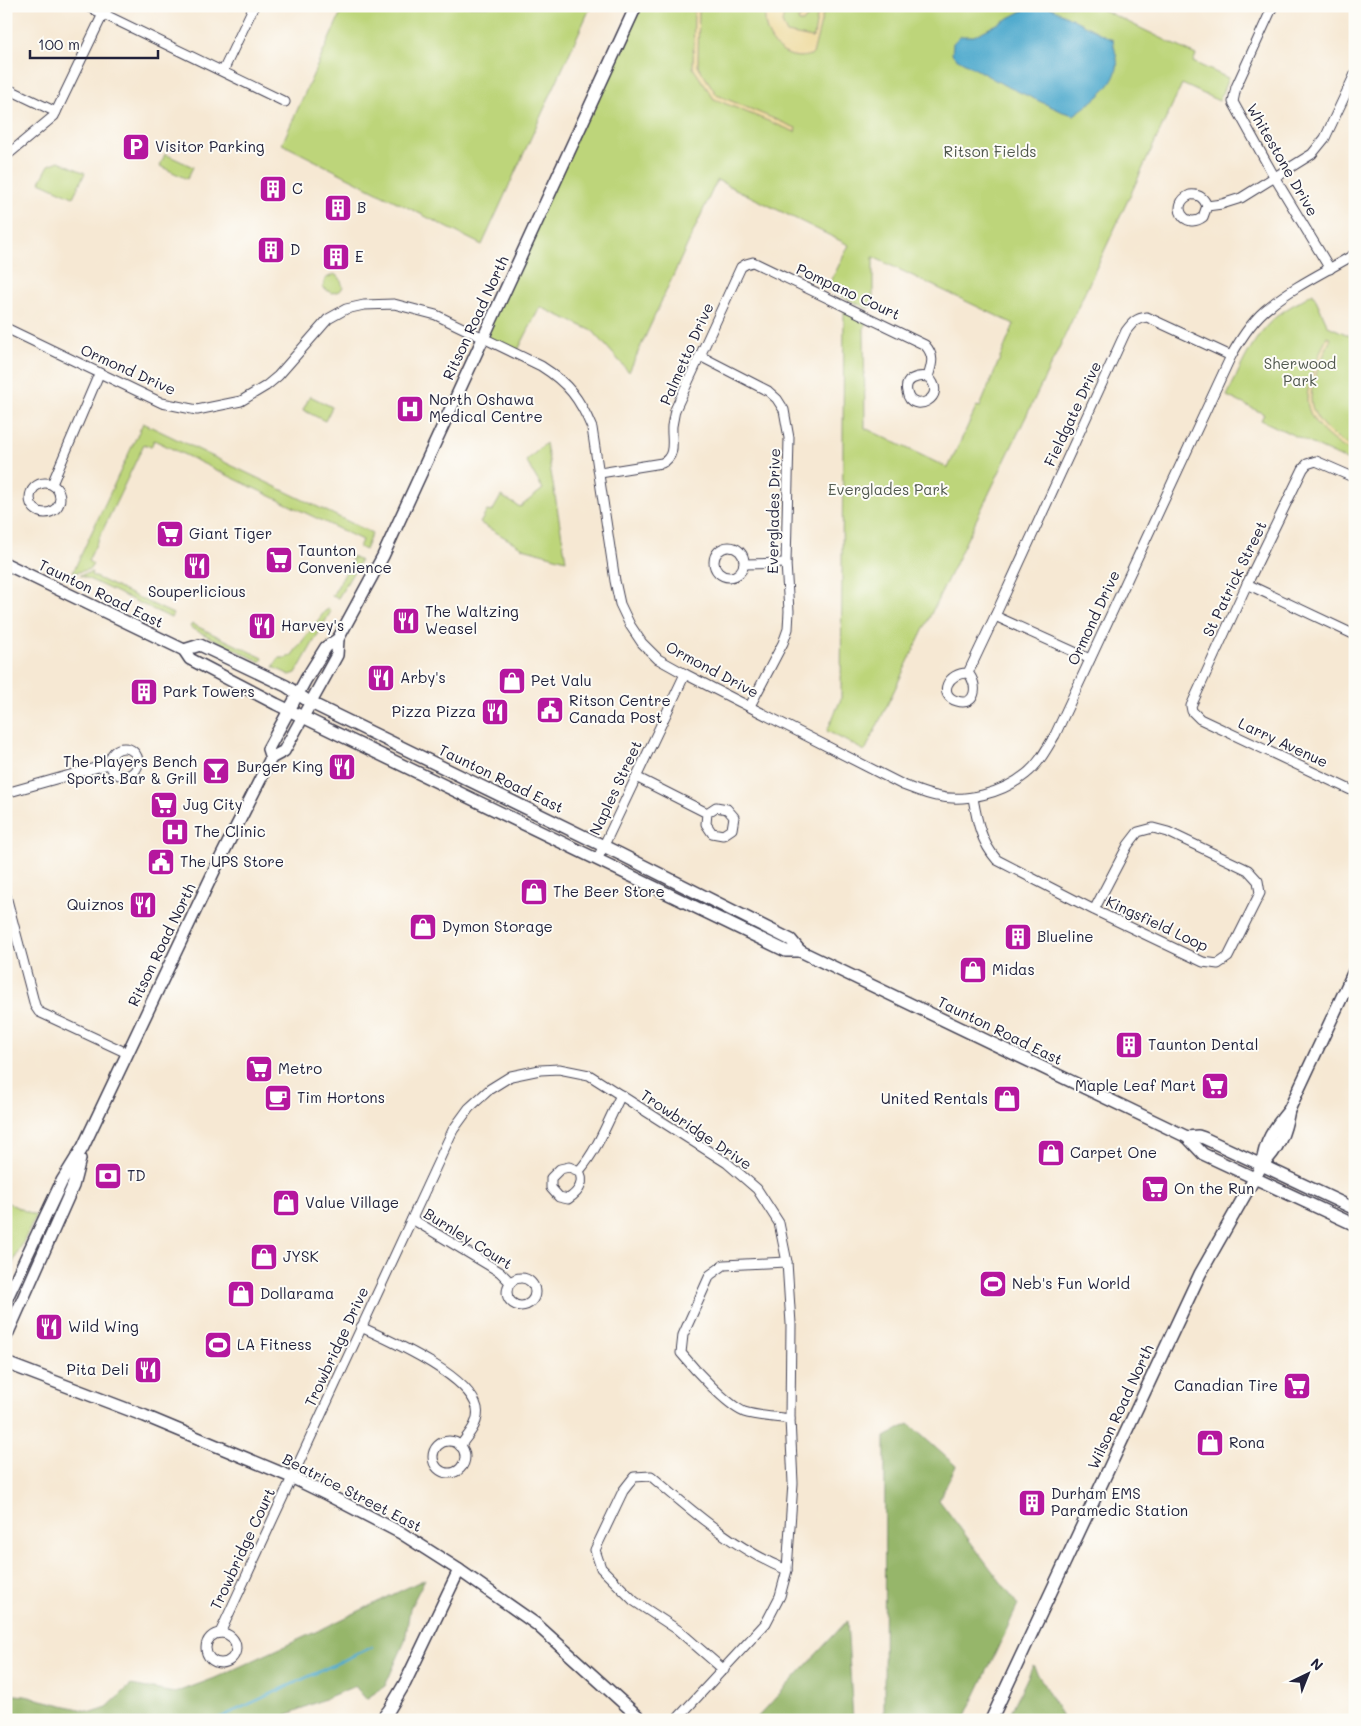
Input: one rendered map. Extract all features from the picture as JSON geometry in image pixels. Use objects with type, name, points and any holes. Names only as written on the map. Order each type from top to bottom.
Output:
[{"type":"main road","name":"Ritson Road North","points":[[6,1300],[62,1181],[83,1147],[216,867],[271,758],[284,751],[337,655],[338,639],[383,556],[636,6]]},
{"type":"main road","name":"Taunton Road East","points":[[6,564],[184,650],[190,659],[289,710],[786,951],[800,951]]},
{"type":"main road","name":"Ritson Road North","points":[[271,758],[268,749],[298,694],[326,647],[338,639]]},
{"type":"main road","name":"Taunton Road East","points":[[184,650],[200,645],[286,686],[311,703],[791,940],[800,951],[1187,1137],[1203,1154],[1355,1225]]},
{"type":"main road","name":"Wilson Road North","points":[[991,1720],[1200,1274],[1255,1179],[1262,1165],[1264,1150],[1275,1127],[1289,1110],[1355,969]]},
{"type":"main road","name":"Taunton Road East","points":[[1187,1137],[1198,1136],[1204,1138],[1355,1208]]},
{"type":"main road","name":"Ritson Road North","points":[[6,1336],[73,1186],[83,1147]]},
{"type":"main road","name":"Beatrice Street East","points":[[6,1363],[145,1416],[291,1477],[370,1516],[459,1570],[536,1624],[642,1720]]},
{"type":"main road","points":[[381,1720],[398,1697],[459,1570]]},
{"type":"street","points":[[87,6],[285,102]]},
{"type":"street","points":[[6,156],[56,112],[103,14],[110,6]]},
{"type":"street","points":[[223,71],[254,6]]},
{"type":"street","name":"Whitestone Drive","points":[[1273,6],[1236,87],[1233,102],[1275,178],[1330,269]]},
{"type":"street","points":[[1208,206],[1241,198],[1312,154],[1325,138],[1355,74]]},
{"type":"street","points":[[6,88],[56,112]]},
{"type":"street","name":"Ormond Drive","points":[[7,330],[162,403],[197,410],[241,401],[266,386],[278,376],[328,319],[346,309],[364,305],[394,304],[436,315],[556,375],[570,388],[584,408],[592,428],[620,604],[630,625],[649,651],[685,674],[903,786],[937,797],[973,798],[1007,786],[1027,774],[1044,754],[1090,660],[1231,356],[1245,334],[1268,308],[1355,254]]},
{"type":"street","name":"Pompano Court","points":[[735,282],[741,268],[753,262],[917,340],[925,344],[932,356],[928,377]]},
{"type":"street","name":"Palmetto Drive","points":[[600,473],[662,463],[667,460],[672,451],[672,426],[675,410],[735,282]]},
{"type":"street","name":"Fieldgate Drive","points":[[968,673],[1131,324],[1139,318],[1147,317],[1231,356]]},
{"type":"street","name":"Everglades Drive","points":[[700,356],[768,391],[777,399],[784,410],[789,438],[786,563],[789,611],[788,629],[783,643],[750,706]]},
{"type":"street","points":[[52,484],[99,374]]},
{"type":"street","name":"St Patrick Street","points":[[1200,719],[1192,712],[1193,700],[1303,469],[1311,462],[1316,461],[1355,478]]},
{"type":"street","points":[[744,564],[786,563]]},
{"type":"street","points":[[1247,584],[1355,635]]},
{"type":"street","points":[[996,616],[1090,660]]},
{"type":"street","name":"Naples Street","points":[[597,860],[685,674]]},
{"type":"street","name":"Larry Avenue","points":[[1200,719],[1355,792]]},
{"type":"street","points":[[6,793],[109,764]]},
{"type":"street","points":[[636,777],[707,814]]},
{"type":"street","name":"Kingsfield Loop","points":[[973,798],[981,835],[988,850],[997,860],[1094,910],[1204,962],[1218,964],[1228,957],[1260,893],[1258,881],[1248,870],[1168,832],[1153,828],[1138,832],[1128,845],[1094,910]]},
{"type":"street","points":[[6,896],[34,1006],[39,1012],[127,1053]]},
{"type":"street","name":"Trowbridge Drive","points":[[291,1477],[453,1130],[469,1108],[490,1088],[512,1076],[540,1070],[559,1069],[588,1075],[621,1095],[727,1163],[757,1189],[779,1223],[787,1262],[791,1324],[790,1420],[793,1483],[787,1570],[780,1596],[766,1623],[676,1720]]},
{"type":"street","points":[[579,1171],[589,1158],[621,1095]]},
{"type":"street","name":"Burnley Court","points":[[412,1219],[500,1272],[510,1282]]},
{"type":"street","points":[[787,1262],[724,1264],[710,1276],[683,1335],[681,1353],[693,1369],[726,1399],[744,1412],[790,1420]]},
{"type":"street","points":[[361,1327],[421,1356],[467,1390],[477,1409],[475,1427],[460,1446]]},
{"type":"street","points":[[724,1670],[678,1630],[634,1601],[601,1568],[595,1550],[623,1492],[634,1477],[651,1476],[707,1524],[768,1562],[787,1570]]},
{"type":"street","name":"Trowbridge Court","points":[[220,1633],[291,1477]]},
{"type":"green space","points":[[344,6],[591,6],[482,245],[282,144]]},
{"type":"green space","name":"Ritson Fields","points":[[638,6],[1095,6],[1196,55],[1193,62],[1228,78],[1219,101],[1182,84],[1059,348],[865,751],[827,731],[841,699],[844,310],[867,321],[864,328],[865,428],[948,468],[977,406],[980,407],[1014,324],[873,257],[873,297],[868,309],[827,289],[849,245],[717,180],[629,372],[593,331],[540,307],[516,354],[483,338]]},
{"type":"green space","points":[[165,154],[193,167],[187,179],[160,166]]},
{"type":"green space","points":[[59,161],[85,173],[73,197],[40,182],[49,165]]},
{"type":"green space","points":[[334,274],[340,278],[343,287],[340,291],[332,293],[323,288],[325,279]]},
{"type":"green space","name":"Sherwood Park","points":[[1313,293],[1328,326],[1355,338],[1355,464],[1261,420],[1264,414],[1227,396],[1248,353],[1268,324],[1281,313]]},
{"type":"green space","points":[[310,396],[332,407],[325,421],[303,410]]},
{"type":"green space","points":[[143,423],[372,533],[365,550],[359,547],[362,540],[154,440],[151,447],[144,444],[88,561],[93,564],[90,569],[73,572]]},
{"type":"green space","points":[[546,443],[566,560],[523,548],[480,523],[487,511],[492,512],[501,496],[520,507],[543,489],[526,461]]},
{"type":"green space","points":[[349,555],[360,561],[338,598],[332,596],[353,560],[348,557]]},
{"type":"green space","points":[[92,572],[91,575],[173,614],[171,618],[80,575]]},
{"type":"green space","points":[[329,609],[331,611],[296,673],[290,675],[273,667],[279,658],[286,658],[292,655],[325,611]]},
{"type":"green space","points":[[192,624],[263,658],[261,662],[191,628]]},
{"type":"green space","points":[[6,1202],[36,1216],[6,1277]]},
{"type":"green space","points":[[909,1424],[956,1466],[939,1500],[1018,1605],[964,1720],[884,1720],[885,1437]]},
{"type":"green space","points":[[425,1579],[410,1608],[405,1641],[385,1686],[366,1699],[355,1686],[274,1720],[6,1720],[6,1694],[25,1696],[92,1712],[107,1707],[131,1685],[175,1693],[215,1678]]},
{"type":"green space","points":[[847,1621],[853,1720],[755,1720]]},
{"type":"green space","points":[[1033,1666],[1064,1720],[1007,1720]]},
{"type":"sand","points":[[694,6],[699,6],[698,66],[717,95],[796,128],[795,132],[714,99],[693,68]]},
{"type":"sand","points":[[767,6],[786,6],[782,23],[787,33],[812,38],[814,36],[818,11],[807,17],[803,22],[799,22],[798,19],[815,8],[814,6],[827,6],[823,14],[813,54],[802,57],[792,56],[783,52],[775,45],[766,27]]},
{"type":"sand","points":[[1327,336],[1331,338],[1312,389],[1312,405],[1315,414],[1326,428],[1333,435],[1355,449],[1355,454],[1331,439],[1317,425],[1309,409],[1307,400],[1309,384]]},
{"type":"water","points":[[1032,6],[1048,6],[1113,40],[1117,62],[1115,76],[1100,95],[1074,115],[1063,112],[1004,85],[952,54],[953,43],[960,36],[974,36]]},
{"type":"waterway","points":[[215,1720],[372,1647]]},
{"type":"place","name":"Visitor Parking","points":[[136,147]]},
{"type":"place","name":"C","points":[[273,189]]},
{"type":"place","name":"B","points":[[338,208]]},
{"type":"place","name":"D","points":[[271,250]]},
{"type":"place","name":"E","points":[[336,257]]},
{"type":"place","name":"North Oshawa Medical Centre","points":[[410,409]]},
{"type":"place","name":"Giant Tiger","points":[[170,534]]},
{"type":"place","name":"Taunton Convenience","points":[[279,560]]},
{"type":"place","name":"Souperlicious","points":[[197,566]]},
{"type":"place","name":"The Waltzing Weasel","points":[[406,621]]},
{"type":"place","name":"Harvey's","points":[[262,626]]},
{"type":"place","name":"Arby's","points":[[381,678]]},
{"type":"place","name":"Pet Valu","points":[[512,681]]},
{"type":"place","name":"Park Towers","points":[[144,692]]},
{"type":"place","name":"Ritson Centre Canada Post","points":[[550,710]]},
{"type":"place","name":"Pizza Pizza","points":[[495,712]]},
{"type":"place","name":"Burger King","points":[[342,767]]},
{"type":"place","name":"The Players Bench Sports Bar & Grill","points":[[216,771]]},
{"type":"place","name":"Jug City","points":[[164,805]]},
{"type":"place","name":"The Clinic","points":[[175,832]]},
{"type":"place","name":"The UPS Store","points":[[161,862]]},
{"type":"place","name":"The Beer Store","points":[[534,892]]},
{"type":"place","name":"Quiznos","points":[[143,905]]},
{"type":"place","name":"Dymon Storage","points":[[423,927]]},
{"type":"place","name":"Blueline","points":[[1018,937]]},
{"type":"place","name":"Midas","points":[[973,970]]},
{"type":"place","name":"Taunton Dental","points":[[1129,1045]]},
{"type":"place","name":"Metro","points":[[259,1069]]},
{"type":"place","name":"Maple Leaf Mart","points":[[1215,1086]]},
{"type":"place","name":"Tim Hortons","points":[[278,1098]]},
{"type":"place","name":"United Rentals","points":[[1007,1099]]},
{"type":"place","name":"Carpet One","points":[[1051,1153]]},
{"type":"place","name":"TD","points":[[108,1176]]},
{"type":"place","name":"On the Run","points":[[1155,1189]]},
{"type":"place","name":"Value Village","points":[[286,1203]]},
{"type":"place","name":"JYSK","points":[[264,1257]]},
{"type":"place","name":"Neb's Fun World","points":[[993,1284]]},
{"type":"place","name":"Dollarama","points":[[241,1294]]},
{"type":"place","name":"Wild Wing","points":[[49,1327]]},
{"type":"place","name":"LA Fitness","points":[[218,1345]]},
{"type":"place","name":"Pita Deli","points":[[148,1370]]},
{"type":"place","name":"Canadian Tire","points":[[1297,1386]]},
{"type":"place","name":"Rona","points":[[1210,1443]]},
{"type":"place","name":"Durham EMS Paramedic Station","points":[[1032,1503]]},
{"type":"park label","name":"Everglades Park","points":[[888,490]]}]
